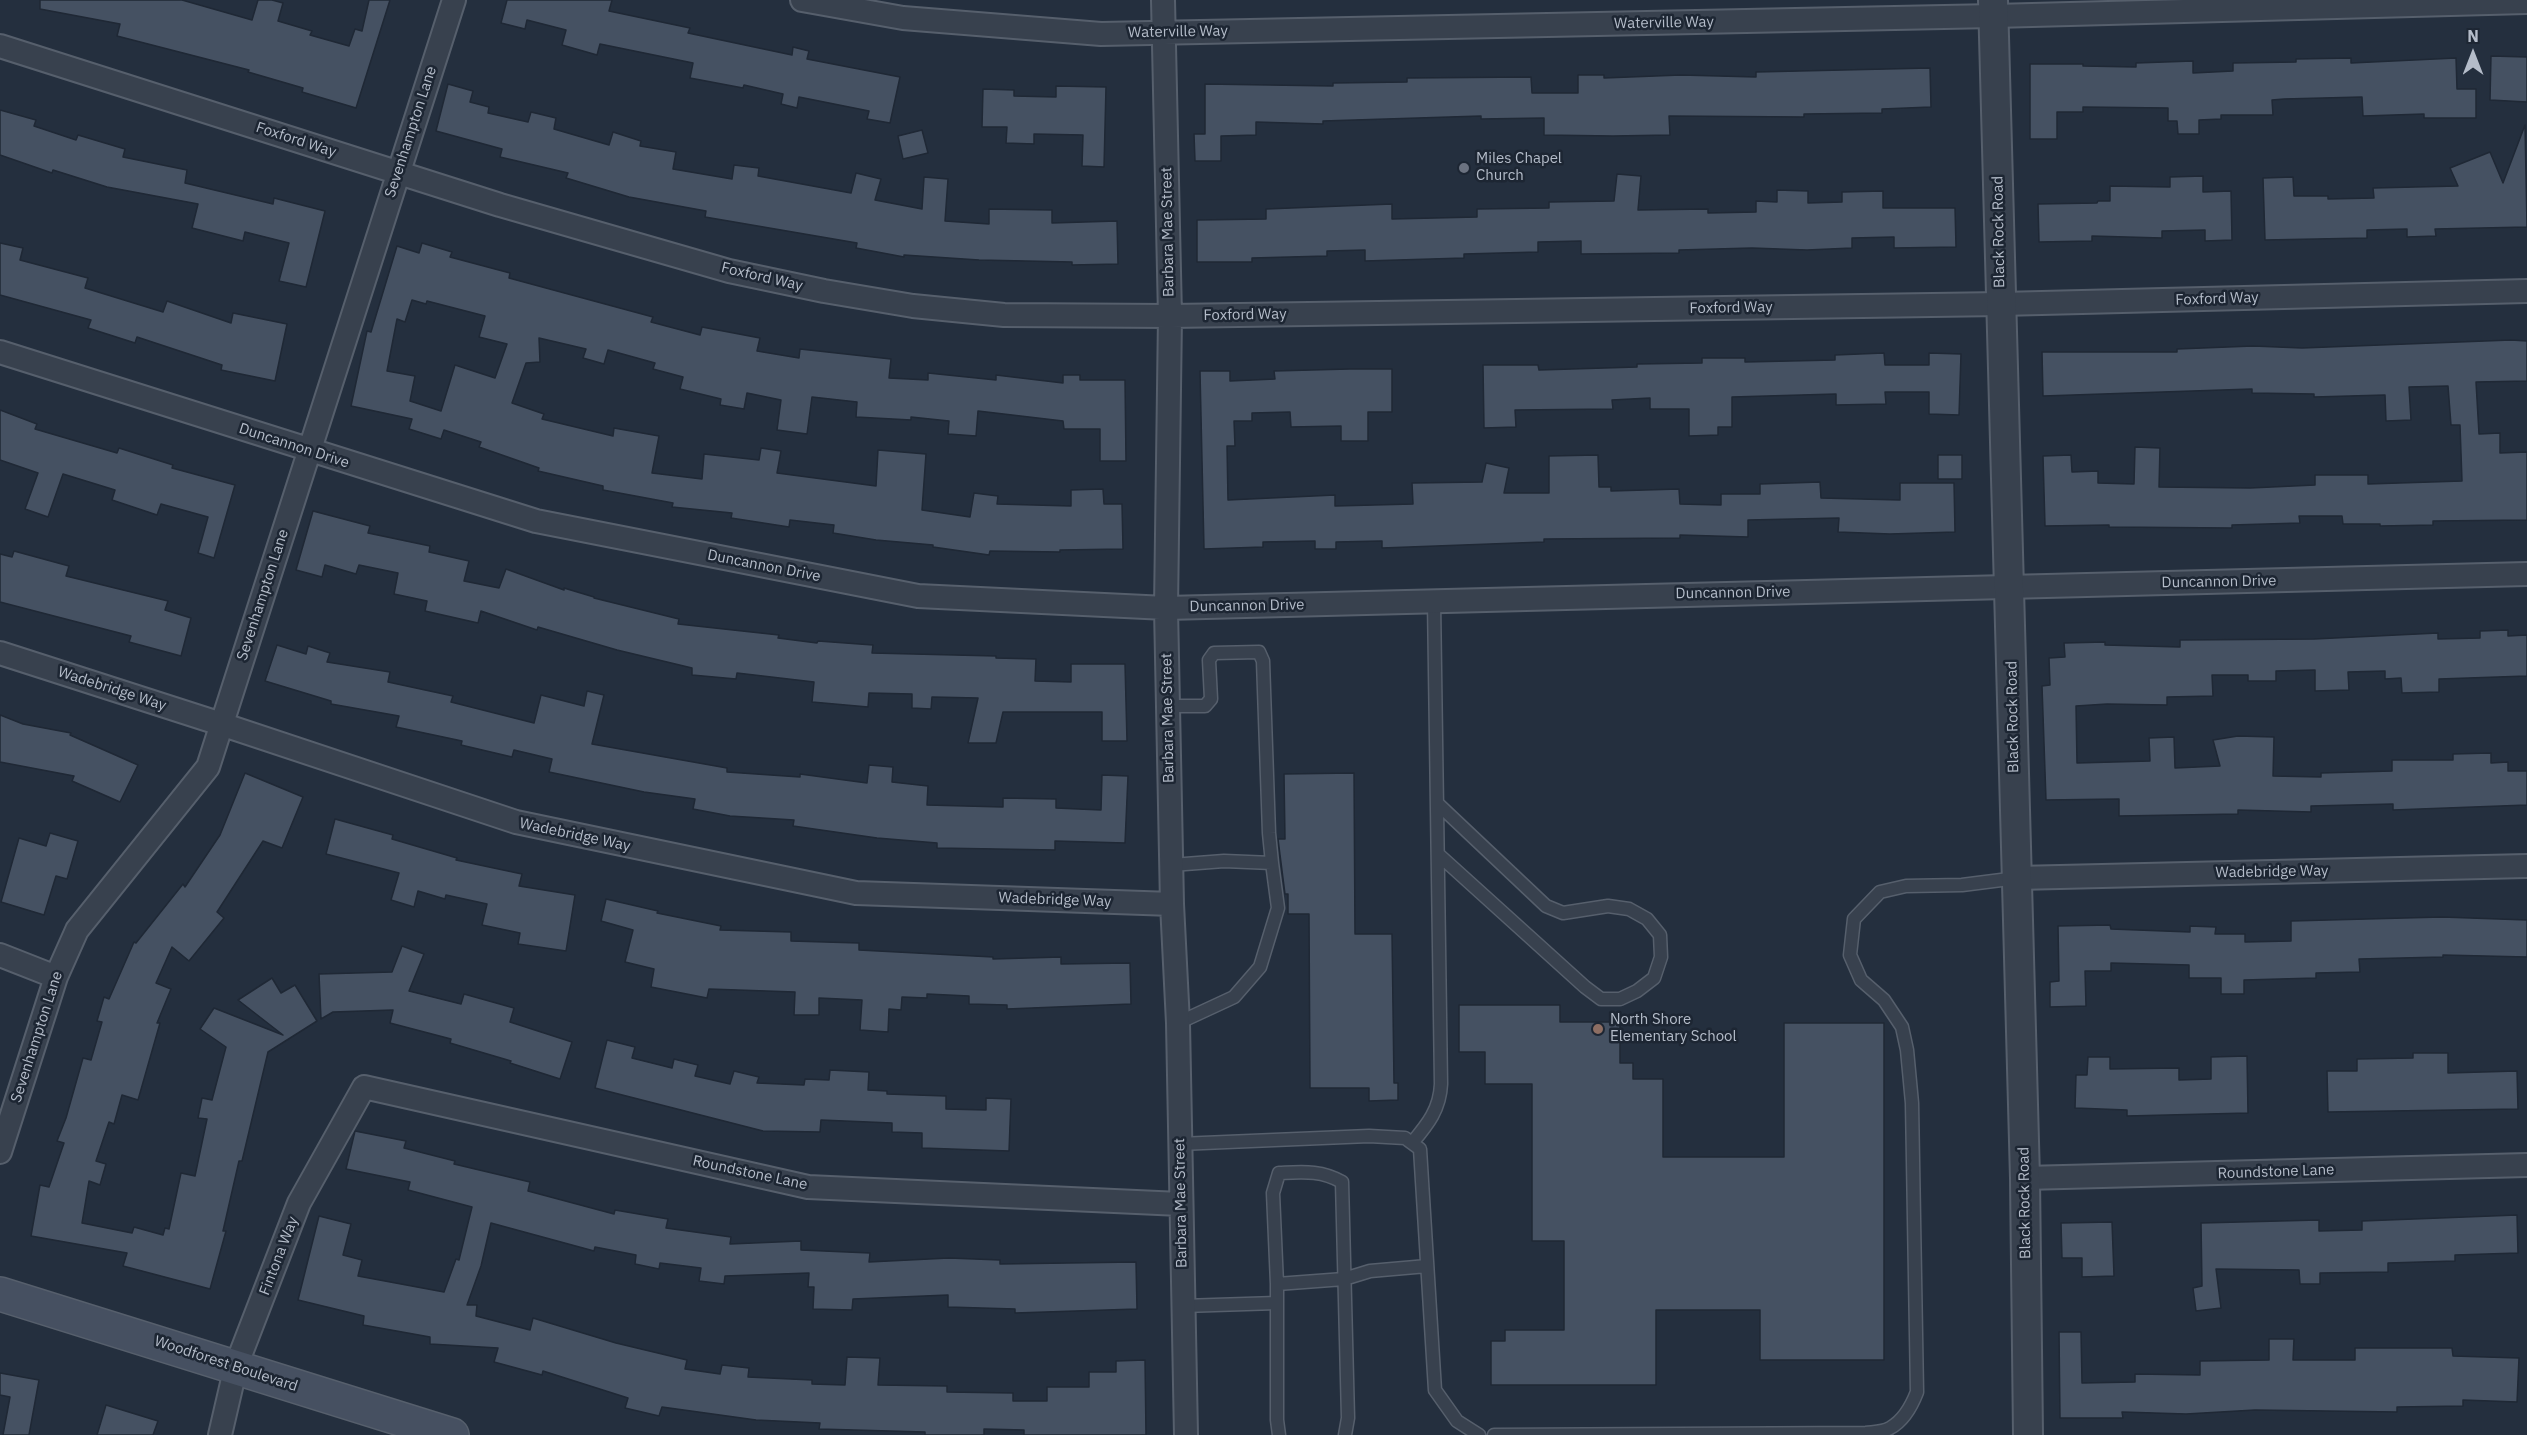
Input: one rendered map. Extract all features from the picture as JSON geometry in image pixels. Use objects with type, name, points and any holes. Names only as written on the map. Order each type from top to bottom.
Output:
[{"type":"main road","name":"Woodforest Boulevard","points":[[0,1294],[452,1435]]},
{"type":"street","name":"Sevenhampton Lane","points":[[0,1152],[56,977],[77,930],[208,767],[454,0]]},
{"type":"street","name":"Waterville Way","points":[[802,0],[903,18],[991,27],[1101,34],[1994,8],[2527,2]]},
{"type":"street","name":"Barbara Mae Street","points":[[1162,0],[1170,316],[1166,608],[1172,904],[1178,1023],[1186,1435]]},
{"type":"street","name":"Black Rock Road","points":[[1994,8],[2025,1178],[2028,1435]]},
{"type":"street","name":"Foxford Way","points":[[0,46],[500,205],[729,271],[824,291],[913,306],[1004,315],[1170,316],[2001,304],[2527,291]]},
{"type":"street","name":"Duncannon Drive","points":[[0,352],[536,521],[918,596],[1166,608],[2527,574]]},
{"type":"street","name":"Wadebridge Way","points":[[0,653],[516,822],[856,893],[1172,904]]},
{"type":"street","name":"Wadebridge Way","points":[[2017,878],[2527,866]]},
{"type":"street","points":[[0,955],[56,977]]},
{"type":"street","name":"Roundstone Lane","points":[[364,1087],[808,1187],[1180,1203]]},
{"type":"street","name":"Fintona Way","points":[[219,1435],[236,1366],[299,1203],[364,1087]]},
{"type":"street","name":"Roundstone Lane","points":[[2025,1178],[2527,1165]]},
{"type":"lane","points":[[1412,1143],[1433,1117],[1440,1101],[1439,855],[1434,601]]},
{"type":"lane","points":[[1168,706],[1205,706],[1211,699],[1209,660],[1214,653],[1258,652],[1263,660],[1269,832],[1278,908],[1260,967],[1234,997],[1178,1023]]},
{"type":"lane","points":[[1438,804],[1546,906],[1563,913],[1608,906],[1629,909],[1647,919],[1660,935],[1661,957],[1654,978],[1637,991],[1620,999],[1601,999],[1439,855]]},
{"type":"lane","points":[[1172,865],[1224,861],[1272,863]]},
{"type":"lane","points":[[1494,1435],[1866,1433],[1890,1429],[1902,1417],[1912,1405],[1917,1392],[1912,1103],[1907,1050],[1902,1027],[1884,1000],[1861,980],[1850,955],[1854,919],[1880,892],[1906,886],[1962,885],[2017,878]]},
{"type":"lane","points":[[1179,1144],[1369,1136],[1406,1138],[1420,1149],[1435,1390],[1457,1421],[1479,1435]]},
{"type":"lane","points":[[1280,1435],[1277,1420],[1277,1284],[1273,1193],[1279,1173],[1327,1173],[1342,1182],[1348,1418],[1346,1435]]},
{"type":"lane","points":[[1277,1284],[1344,1279],[1370,1271],[1427,1266]]},
{"type":"lane","points":[[1183,1305],[1277,1303]]},
{"type":"building","points":[[40,0],[182,0],[252,20],[258,0],[272,0],[283,3],[278,21],[312,31],[310,35],[349,46],[355,29],[362,31],[369,0],[390,0],[356,108],[302,92],[303,88],[248,72],[249,70],[117,36],[120,24],[40,9]]},
{"type":"building","points":[[507,0],[612,0],[609,11],[690,28],[688,33],[792,55],[793,47],[809,51],[807,59],[900,77],[890,123],[867,119],[869,111],[799,97],[797,108],[781,104],[783,94],[744,85],[743,88],[690,78],[693,63],[600,44],[597,55],[562,45],[566,30],[527,20],[525,29],[501,23]]},
{"type":"building","points":[[2491,56],[2527,57],[2527,102],[2490,100]]},
{"type":"building","points":[[2351,58],[2351,63],[2456,58],[2457,89],[2476,89],[2476,118],[2424,118],[2424,114],[2363,116],[2362,97],[2284,99],[2272,100],[2273,115],[2221,115],[2221,119],[2199,120],[2199,134],[2178,134],[2177,121],[2168,121],[2168,108],[2083,107],[2083,112],[2057,112],[2057,139],[2030,139],[2030,64],[2136,67],[2136,63],[2193,61],[2193,73],[2233,71],[2233,63]]},
{"type":"building","points":[[1930,68],[1931,107],[1882,109],[1882,113],[1804,114],[1804,117],[1669,116],[1670,135],[1544,135],[1544,118],[1481,119],[1481,116],[1323,121],[1323,124],[1256,122],[1256,135],[1221,136],[1221,161],[1195,161],[1194,134],[1205,134],[1205,84],[1333,86],[1333,83],[1407,82],[1407,78],[1531,77],[1532,93],[1578,93],[1578,75],[1604,75],[1604,78],[1681,75],[1756,77],[1756,72]]},
{"type":"building","points":[[448,84],[473,91],[470,102],[489,107],[488,113],[528,122],[531,112],[556,118],[554,129],[609,145],[613,132],[641,141],[640,146],[676,152],[673,169],[732,179],[734,165],[759,168],[758,176],[851,193],[856,173],[881,179],[875,200],[922,209],[924,177],[948,179],[945,221],[989,224],[989,209],[1052,210],[1052,223],[1117,221],[1118,264],[1072,265],[1072,262],[979,260],[904,255],[904,257],[856,248],[857,243],[705,217],[706,211],[629,197],[566,178],[568,173],[500,157],[502,149],[436,131]]},
{"type":"building","points":[[1056,86],[1106,87],[1104,167],[1082,166],[1083,135],[1034,134],[1034,144],[1006,143],[1007,127],[982,127],[983,89],[1014,90],[1014,96],[1056,97]]},
{"type":"building","points":[[0,110],[36,120],[34,126],[76,140],[78,135],[125,149],[123,157],[187,170],[185,183],[273,204],[274,198],[325,211],[306,287],[279,281],[289,243],[245,232],[243,241],[192,228],[198,204],[107,187],[53,170],[52,173],[0,155]]},
{"type":"building","points":[[2525,125],[2527,227],[2435,229],[2436,236],[2407,237],[2407,229],[2367,230],[2367,238],[2265,240],[2263,178],[2293,177],[2294,196],[2328,196],[2328,199],[2374,198],[2373,188],[2458,186],[2450,168],[2490,152],[2503,183]]},
{"type":"building","points":[[922,130],[928,153],[903,159],[898,136]]},
{"type":"building","points":[[1617,174],[1641,176],[1638,210],[1708,209],[1708,213],[1756,212],[1756,201],[1777,202],[1777,190],[1808,191],[1808,203],[1842,202],[1842,192],[1883,191],[1883,208],[1955,208],[1956,247],[1894,248],[1894,237],[1852,238],[1852,248],[1807,250],[1752,248],[1679,250],[1679,253],[1581,254],[1581,241],[1538,242],[1538,252],[1464,254],[1464,258],[1365,261],[1365,250],[1327,251],[1327,256],[1252,258],[1252,262],[1197,262],[1197,220],[1266,219],[1266,209],[1392,204],[1392,219],[1477,217],[1477,209],[1549,208],[1549,202],[1614,201]]},
{"type":"building","points":[[2203,176],[2203,192],[2231,191],[2232,240],[2205,241],[2205,230],[2162,231],[2162,238],[2092,236],[2092,241],[2039,242],[2038,204],[2110,201],[2110,186],[2170,187],[2170,177]]},
{"type":"building","points":[[0,243],[23,248],[20,260],[88,278],[85,288],[163,312],[167,301],[231,323],[233,313],[287,324],[275,381],[221,370],[222,365],[137,337],[135,343],[88,328],[91,320],[0,295]]},
{"type":"building","points":[[422,243],[452,252],[450,257],[510,273],[509,278],[653,317],[651,322],[700,335],[702,327],[760,338],[757,351],[799,358],[800,349],[891,359],[889,378],[928,380],[928,373],[996,380],[996,375],[1063,383],[1063,375],[1080,375],[1080,380],[1125,380],[1126,461],[1100,461],[1100,429],[1064,429],[1063,421],[978,411],[976,436],[948,434],[949,421],[911,417],[911,420],[856,417],[857,402],[812,397],[807,434],[777,430],[781,400],[747,393],[744,409],[720,405],[721,399],[680,389],[683,377],[653,369],[655,363],[608,350],[604,364],[583,358],[586,349],[539,338],[540,362],[526,363],[512,403],[544,414],[542,419],[613,436],[614,428],[659,436],[652,473],[702,479],[704,454],[759,460],[761,448],[781,451],[777,473],[876,486],[878,450],[926,454],[922,510],[970,517],[974,493],[998,496],[997,504],[1071,506],[1071,490],[1103,489],[1104,504],[1122,504],[1123,549],[1060,550],[1060,552],[990,551],[989,555],[933,547],[933,545],[876,540],[833,533],[834,525],[790,520],[789,527],[731,518],[732,513],[672,507],[673,503],[603,490],[603,486],[538,471],[539,468],[479,447],[481,442],[444,430],[441,439],[409,429],[412,419],[351,406],[367,331],[371,332],[397,246],[419,253]],"holes":[[[412,300],[426,304],[427,301],[485,316],[479,337],[507,344],[495,378],[455,365],[441,411],[410,401],[415,376],[387,371],[397,319],[405,322]]]},
{"type":"building","points":[[2527,341],[2527,381],[2476,382],[2479,434],[2500,433],[2500,453],[2527,452],[2527,520],[2433,521],[2433,525],[2380,526],[2380,524],[2343,524],[2342,516],[2299,516],[2300,523],[2232,525],[2232,528],[2045,526],[2043,456],[2071,455],[2072,472],[2098,471],[2098,483],[2134,484],[2135,447],[2160,448],[2159,487],[2250,488],[2315,485],[2315,475],[2368,475],[2368,484],[2462,481],[2460,425],[2451,425],[2448,386],[2409,387],[2411,420],[2386,421],[2385,395],[2314,397],[2314,394],[2252,393],[2252,389],[2043,396],[2042,352],[2177,352],[2177,349],[2253,346],[2302,348]]},
{"type":"building","points":[[1884,353],[1885,365],[1929,365],[1929,353],[1961,354],[1959,415],[1929,414],[1929,392],[1885,392],[1886,404],[1836,405],[1836,394],[1732,397],[1732,427],[1718,427],[1718,435],[1689,436],[1689,409],[1650,409],[1650,398],[1612,400],[1613,409],[1515,410],[1516,427],[1484,428],[1483,365],[1538,365],[1539,370],[1702,363],[1702,358],[1745,358],[1745,362],[1835,360],[1835,355]]},
{"type":"building","points":[[1392,369],[1392,412],[1368,412],[1368,441],[1341,441],[1341,426],[1291,427],[1290,412],[1252,413],[1252,421],[1234,421],[1235,446],[1227,446],[1228,500],[1335,495],[1335,506],[1413,504],[1412,483],[1482,482],[1486,463],[1509,468],[1504,493],[1549,493],[1549,456],[1598,455],[1599,487],[1611,487],[1611,491],[1679,489],[1680,504],[1721,505],[1721,494],[1760,494],[1760,484],[1820,482],[1821,498],[1900,500],[1900,483],[1954,483],[1955,532],[1890,534],[1838,532],[1839,518],[1748,520],[1748,537],[1680,535],[1680,538],[1544,539],[1544,542],[1382,548],[1382,541],[1336,542],[1336,549],[1315,549],[1315,541],[1263,542],[1263,547],[1204,549],[1200,371],[1230,371],[1230,381],[1275,379],[1274,371]]},
{"type":"building","points":[[0,410],[37,424],[35,429],[117,453],[119,448],[173,465],[172,468],[235,485],[214,558],[198,553],[208,517],[161,504],[157,515],[112,500],[115,490],[63,474],[48,517],[25,509],[38,473],[0,460]]},
{"type":"building","points":[[1938,455],[1962,455],[1962,479],[1938,479]]},
{"type":"building","points":[[313,511],[370,526],[368,533],[430,546],[429,552],[469,561],[464,581],[499,588],[506,569],[564,590],[564,588],[594,598],[679,619],[678,624],[779,635],[778,638],[817,643],[818,641],[873,645],[872,653],[1036,659],[1035,681],[1071,682],[1071,664],[1125,664],[1127,741],[1102,741],[1102,712],[1003,712],[996,743],[968,743],[978,698],[932,697],[931,709],[912,708],[912,694],[869,693],[868,707],[812,702],[814,682],[737,673],[736,679],[692,675],[692,668],[617,650],[538,627],[537,630],[481,611],[478,623],[425,611],[427,601],[394,594],[398,573],[359,565],[356,574],[325,565],[322,577],[296,570]]},
{"type":"building","points":[[14,551],[69,566],[66,576],[168,601],[165,610],[191,618],[181,656],[129,642],[131,636],[0,602],[0,554],[12,557]]},
{"type":"building","points":[[2508,630],[2508,636],[2527,635],[2527,676],[2439,679],[2439,692],[2402,693],[2401,678],[2385,679],[2385,671],[2348,672],[2349,690],[2315,691],[2315,670],[2276,671],[2276,681],[2248,681],[2248,675],[2212,675],[2213,696],[2167,697],[2167,705],[2076,706],[2077,763],[2150,761],[2149,738],[2174,737],[2175,768],[2220,766],[2213,740],[2238,736],[2274,737],[2273,776],[2321,777],[2321,773],[2392,771],[2392,760],[2453,760],[2453,754],[2491,753],[2491,763],[2508,762],[2508,771],[2527,771],[2527,805],[2393,810],[2393,804],[2311,806],[2311,812],[2238,810],[2238,814],[2119,816],[2119,799],[2046,800],[2042,686],[2050,685],[2049,658],[2065,657],[2064,643],[2105,642],[2105,645],[2180,647],[2180,640],[2314,639],[2438,633],[2438,639],[2480,638],[2480,631]]},
{"type":"building","points":[[277,645],[306,654],[308,646],[330,653],[327,662],[390,672],[388,682],[453,696],[451,702],[534,723],[541,695],[584,706],[587,691],[604,695],[592,744],[727,768],[727,772],[800,777],[800,774],[867,783],[869,765],[893,767],[892,782],[928,786],[927,805],[1003,807],[1003,798],[1056,799],[1056,808],[1101,810],[1102,775],[1128,776],[1125,843],[1055,841],[1055,850],[937,848],[937,843],[877,838],[793,826],[794,820],[730,816],[693,809],[695,799],[644,792],[549,772],[552,759],[514,750],[512,757],[461,745],[462,741],[396,727],[399,716],[331,704],[331,701],[265,681]]},
{"type":"building","points":[[0,715],[23,724],[71,733],[70,735],[138,765],[120,802],[72,781],[74,776],[0,762]]},
{"type":"building","points":[[245,773],[303,797],[282,848],[263,841],[217,912],[224,918],[189,961],[172,947],[156,983],[171,989],[157,1023],[160,1023],[138,1100],[122,1095],[114,1124],[109,1122],[96,1161],[106,1164],[100,1185],[89,1181],[82,1223],[132,1233],[134,1227],[163,1235],[165,1228],[169,1229],[181,1173],[195,1176],[207,1119],[198,1118],[202,1098],[212,1100],[226,1047],[200,1029],[214,1008],[283,1035],[238,1000],[272,978],[281,993],[295,985],[317,1021],[268,1052],[242,1161],[239,1161],[223,1231],[226,1231],[210,1289],[123,1266],[127,1253],[31,1236],[40,1185],[49,1187],[64,1143],[57,1141],[83,1058],[91,1060],[102,1022],[97,1021],[104,997],[109,999],[134,942],[136,943],[183,884],[185,887],[220,835]]},
{"type":"building","points":[[1354,773],[1355,934],[1392,934],[1394,1083],[1398,1083],[1398,1100],[1369,1101],[1369,1088],[1310,1088],[1309,914],[1288,914],[1288,894],[1285,894],[1278,839],[1285,839],[1284,774]]},
{"type":"building","points":[[335,819],[393,835],[392,839],[457,858],[456,860],[522,874],[519,886],[575,895],[566,951],[518,944],[520,933],[482,925],[487,904],[446,895],[445,899],[418,891],[414,907],[391,900],[399,873],[326,854]]},
{"type":"building","points":[[50,833],[78,841],[67,879],[56,876],[44,915],[1,902],[19,838],[46,846]]},
{"type":"building","points":[[606,899],[658,911],[657,913],[721,926],[720,930],[791,932],[791,941],[859,943],[859,950],[993,957],[993,959],[1061,957],[1061,964],[1130,963],[1131,1004],[1007,1009],[1007,1005],[969,1004],[969,996],[927,994],[927,998],[902,997],[901,1010],[889,1009],[888,1032],[860,1030],[862,1000],[819,998],[819,1015],[794,1015],[795,992],[709,989],[707,998],[651,987],[654,969],[625,962],[633,930],[601,921]]},
{"type":"building","points":[[2442,917],[2527,920],[2527,957],[2443,955],[2443,957],[2359,959],[2360,972],[2316,973],[2316,978],[2244,980],[2244,994],[2221,994],[2221,978],[2189,978],[2189,965],[2111,963],[2111,971],[2085,971],[2086,1006],[2050,1007],[2050,982],[2059,981],[2058,926],[2110,925],[2111,929],[2190,932],[2190,926],[2216,927],[2215,934],[2245,934],[2245,942],[2291,941],[2291,921]]},
{"type":"building","points":[[402,946],[424,954],[409,991],[461,1004],[464,994],[514,1008],[510,1022],[572,1042],[560,1079],[510,1063],[511,1061],[450,1043],[451,1039],[390,1023],[393,1010],[333,1012],[321,1019],[319,974],[392,972]]},
{"type":"building","points":[[1459,1005],[1560,1005],[1560,1022],[1620,1022],[1620,1063],[1633,1063],[1633,1079],[1663,1079],[1663,1157],[1784,1157],[1784,1023],[1884,1023],[1884,1360],[1760,1360],[1760,1310],[1656,1310],[1656,1385],[1491,1385],[1491,1341],[1505,1341],[1505,1330],[1564,1330],[1564,1241],[1532,1241],[1532,1084],[1485,1084],[1485,1052],[1459,1052]]},
{"type":"building","points":[[607,1040],[635,1047],[632,1058],[672,1068],[674,1059],[698,1065],[695,1076],[730,1084],[734,1071],[759,1077],[757,1083],[804,1085],[805,1079],[829,1080],[830,1070],[869,1072],[868,1090],[887,1091],[887,1094],[946,1096],[946,1109],[986,1110],[986,1098],[1011,1099],[1009,1151],[922,1148],[922,1133],[892,1132],[892,1123],[821,1120],[820,1132],[763,1131],[595,1088]]},
{"type":"building","points":[[2413,1053],[2448,1053],[2448,1073],[2517,1071],[2518,1109],[2328,1112],[2327,1071],[2357,1071],[2357,1059],[2413,1058]]},
{"type":"building","points":[[2247,1056],[2248,1113],[2127,1116],[2127,1110],[2075,1108],[2076,1075],[2087,1075],[2088,1057],[2110,1057],[2110,1069],[2179,1068],[2179,1080],[2211,1079],[2211,1057]]},
{"type":"building","points":[[355,1131],[406,1141],[404,1148],[455,1161],[454,1164],[530,1182],[528,1191],[614,1214],[615,1210],[668,1219],[666,1228],[731,1237],[730,1244],[801,1241],[801,1250],[870,1253],[869,1262],[949,1258],[1000,1260],[1000,1264],[1136,1262],[1137,1309],[1015,1313],[1015,1309],[948,1307],[948,1295],[853,1299],[852,1310],[813,1309],[814,1287],[808,1287],[809,1273],[725,1276],[724,1284],[699,1281],[701,1268],[660,1263],[659,1269],[635,1264],[636,1255],[595,1247],[594,1251],[491,1223],[481,1266],[467,1305],[477,1305],[476,1316],[530,1330],[533,1318],[616,1343],[687,1360],[685,1369],[720,1374],[722,1365],[749,1368],[748,1377],[812,1380],[812,1384],[845,1385],[847,1357],[880,1358],[878,1385],[947,1386],[947,1392],[1013,1393],[1013,1401],[1047,1401],[1047,1387],[1089,1387],[1089,1372],[1116,1372],[1116,1361],[1145,1360],[1146,1435],[1024,1435],[1024,1430],[984,1429],[984,1435],[925,1435],[925,1432],[819,1429],[820,1423],[756,1420],[662,1407],[659,1416],[625,1408],[628,1398],[543,1371],[542,1375],[494,1362],[498,1348],[430,1344],[430,1337],[363,1325],[364,1316],[298,1300],[319,1216],[351,1224],[343,1255],[362,1260],[358,1276],[444,1292],[456,1259],[459,1260],[472,1207],[408,1190],[410,1182],[346,1169]]},
{"type":"building","points":[[2517,1215],[2518,1253],[2455,1255],[2455,1261],[2388,1263],[2388,1272],[2320,1273],[2320,1284],[2300,1284],[2299,1270],[2216,1269],[2221,1308],[2196,1311],[2193,1288],[2202,1286],[2201,1223],[2319,1220],[2319,1231],[2362,1230],[2362,1221]]},
{"type":"building","points":[[2112,1222],[2114,1276],[2082,1277],[2082,1258],[2062,1258],[2061,1223]]},
{"type":"building","points":[[2059,1332],[2081,1332],[2082,1383],[2135,1382],[2135,1374],[2200,1375],[2200,1361],[2269,1360],[2269,1339],[2294,1339],[2293,1360],[2355,1360],[2355,1348],[2452,1348],[2453,1356],[2519,1358],[2517,1402],[2463,1400],[2463,1406],[2397,1407],[2397,1412],[2255,1410],[2186,1414],[2122,1412],[2123,1418],[2060,1418]]},
{"type":"building","points":[[0,1373],[39,1380],[29,1435],[3,1435],[10,1397],[0,1395]]},
{"type":"building","points":[[106,1405],[158,1421],[153,1435],[97,1435]]},
{"type":"place","name":"Miles Chapel Church","points":[[1464,168]]},
{"type":"place","name":"North Shore Elementary School","points":[[1598,1029]]}]
